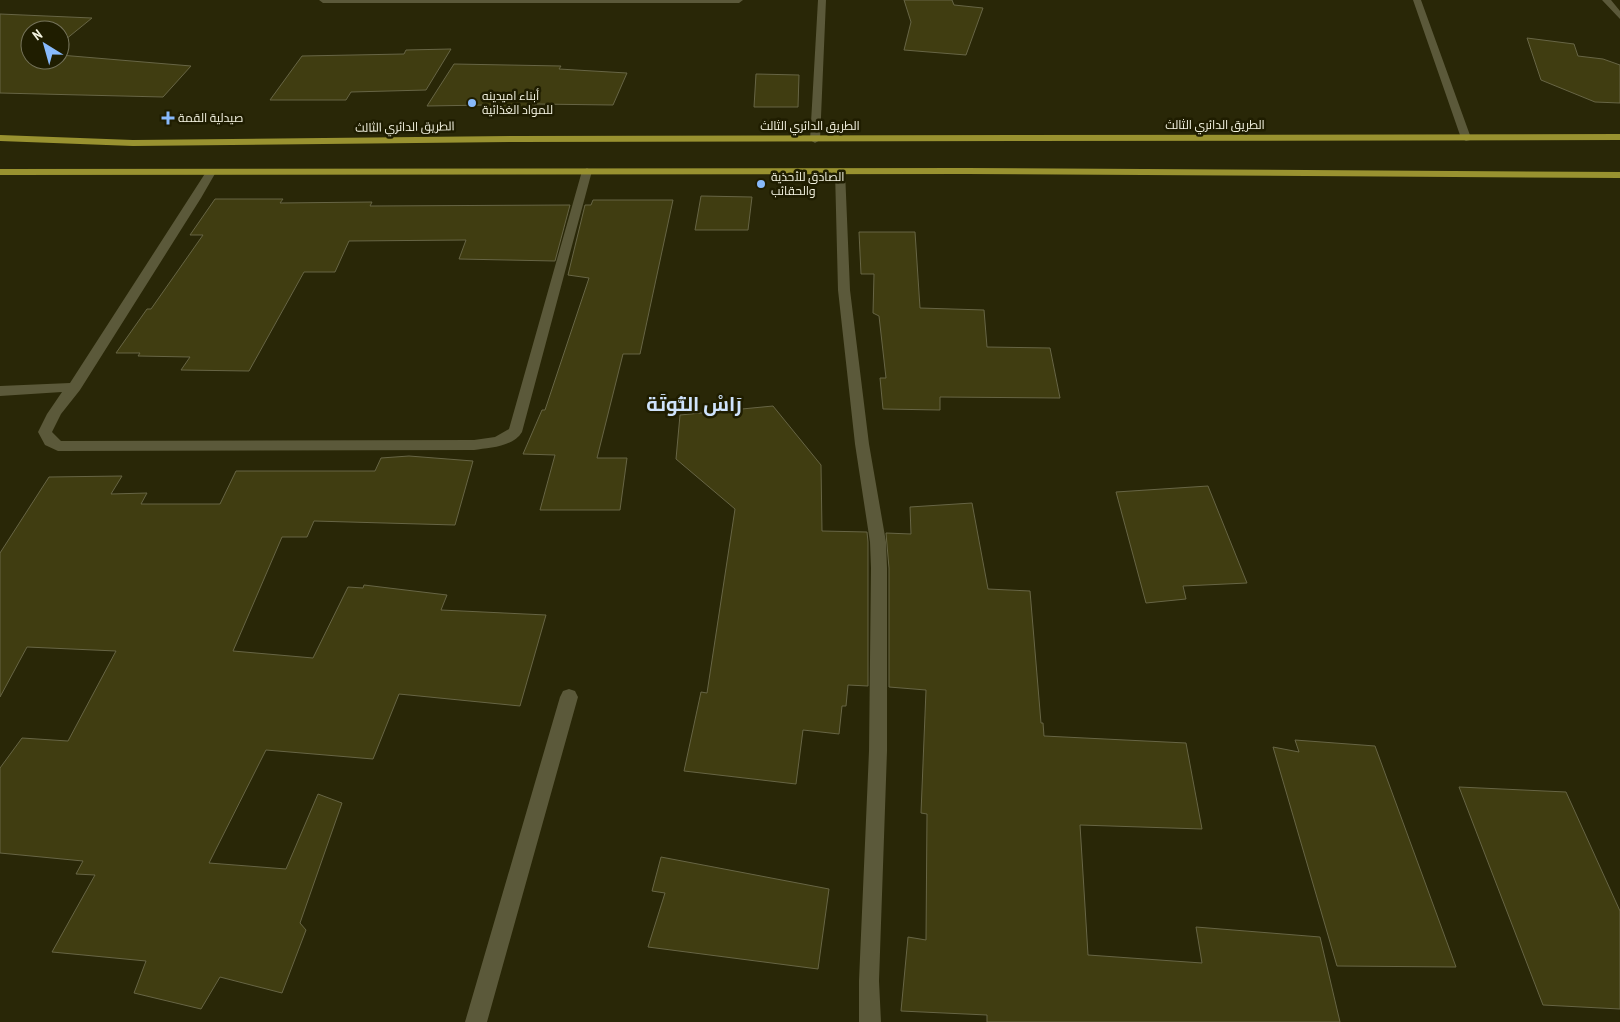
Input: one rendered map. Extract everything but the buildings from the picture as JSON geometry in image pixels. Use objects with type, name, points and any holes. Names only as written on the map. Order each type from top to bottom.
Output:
[{"type":"main road","name":"الطريق الدائري الثالث","points":[[0,138],[133,143],[1620,137]]},
{"type":"main road","points":[[0,172],[840,171],[1620,175]]},
{"type":"street","points":[[322,0],[739,0]]},
{"type":"street","points":[[815,140],[822,36],[822,0]]},
{"type":"street","points":[[1418,0],[1466,138]]},
{"type":"street","points":[[1606,0],[1620,16]]},
{"type":"street","points":[[211,172],[171,240],[116,320],[75,387],[48,422],[45,432],[50,441],[58,446],[474,445],[498,442],[515,432],[587,171]]},
{"type":"street","points":[[840,171],[844,290],[862,444],[878,542],[879,568],[878,750],[869,981],[870,1022]]},
{"type":"street","points":[[0,391],[75,387]]},
{"type":"street","points":[[476,1022],[569,697]]},
{"type":"place","name":"أبناء اميدينه للمواد الغذائية","points":[[472,103]]},
{"type":"place","name":"صيدلية القمة","points":[[168,118]]},
{"type":"place","name":"الصادق للأحذية والحقائب","points":[[761,184]]},
{"type":"district","name":"رَاسْ التُّوتَة","points":[[694,404]]}]
